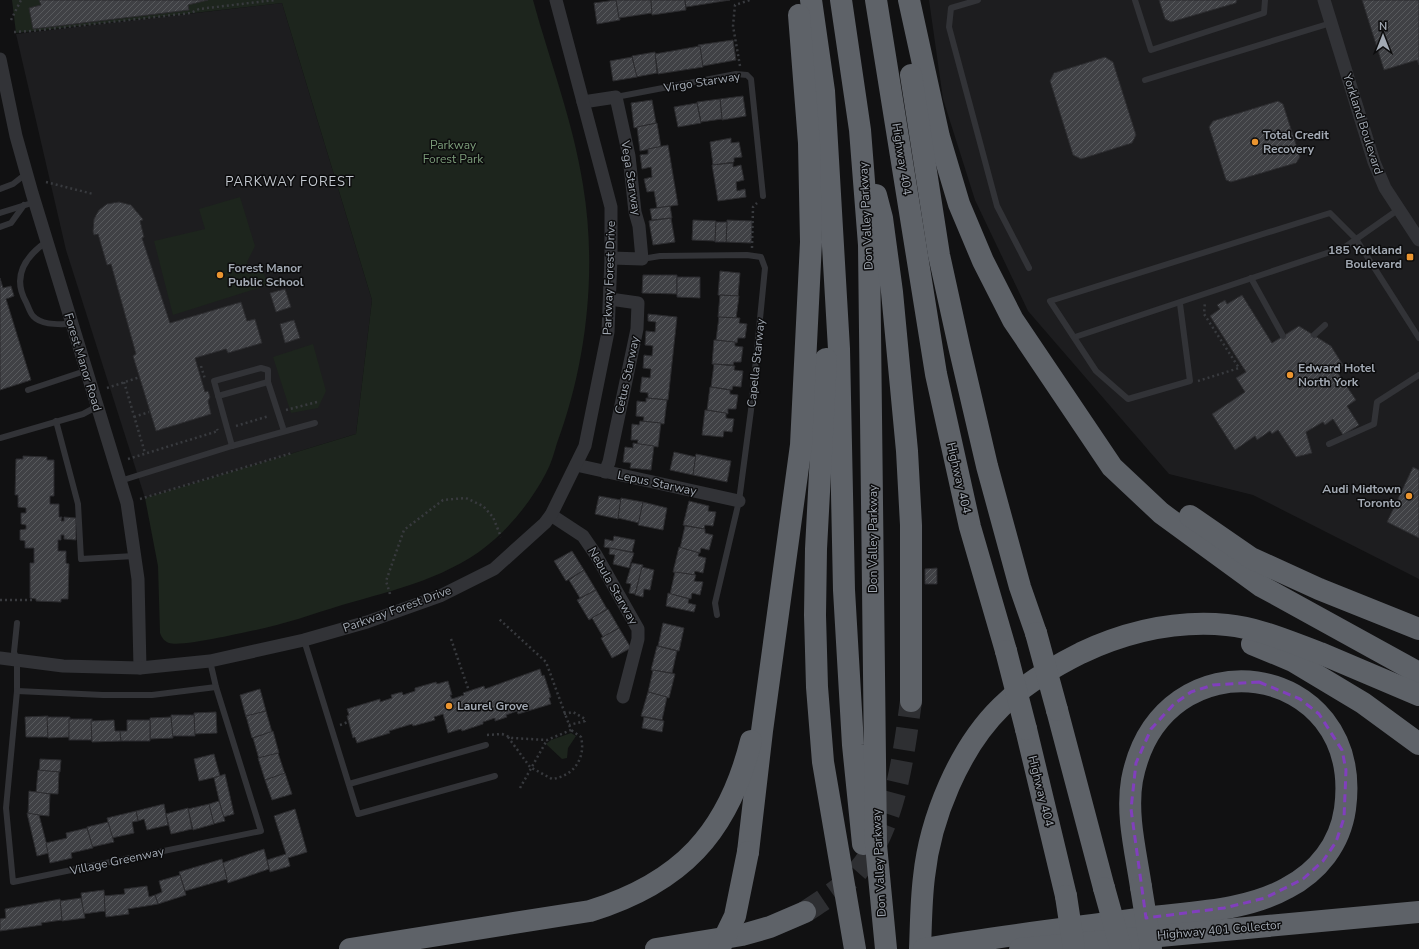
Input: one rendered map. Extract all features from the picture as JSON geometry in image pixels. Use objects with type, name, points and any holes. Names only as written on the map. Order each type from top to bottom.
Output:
[{"type":"highway","points":[[720,949],[735,916],[748,852],[801,445],[811,242],[809,143],[798,0]]},
{"type":"highway","points":[[811,0],[824,91],[833,238],[839,349],[844,590],[853,745],[863,845],[882,915]]},
{"type":"highway","points":[[841,0],[860,130],[882,218],[892,292],[908,451],[911,532],[911,702]]},
{"type":"highway","name":"Highway 404","points":[[876,0],[936,374],[970,527],[1006,651],[1026,729],[1066,896],[1074,949]]},
{"type":"highway","name":"Highway 404","points":[[900,0],[939,255],[987,466],[1020,587],[1036,633],[1104,888]]},
{"type":"highway","points":[[909,0],[939,137],[959,204],[983,261],[1013,320],[1112,467],[1160,513],[1261,586],[1419,673]]},
{"type":"highway","name":"Don Valley Parkway","points":[[860,130],[869,245],[876,845],[886,949]]},
{"type":"highway","points":[[833,238],[816,549],[815,615],[817,687],[823,762],[854,949]]},
{"type":"highway","points":[[1060,391],[1094,433],[1165,498],[1251,558],[1319,589],[1419,629]]},
{"type":"highway","points":[[920,949],[924,876],[931,839],[943,802],[957,767],[977,735],[1001,707],[1031,682],[1063,662],[1093,648],[1150,628],[1202,623],[1229,625],[1264,633],[1299,645],[1419,695]]},
{"type":"highway","points":[[1093,648],[1132,639],[1175,635],[1232,639],[1261,646],[1293,660],[1357,699],[1419,744]]},
{"type":"highway","points":[[350,949],[590,911],[625,899],[664,879],[699,848],[712,832],[734,795],[750,744],[774,646]]},
{"type":"highway","points":[[924,949],[985,939],[1224,908],[1265,898],[1286,889],[1303,879],[1323,861],[1336,842],[1344,818],[1347,795],[1346,770],[1342,750],[1319,714],[1300,699],[1282,688],[1259,682],[1237,681],[1212,685],[1191,692],[1166,711],[1151,729],[1143,743],[1132,783],[1131,809],[1132,833],[1141,887],[1151,949]]},
{"type":"highway","points":[[1104,888],[1111,949]]},
{"type":"highway","points":[[1104,888],[1121,949]]},
{"type":"highway","points":[[656,949],[742,935],[770,927],[805,912]]},
{"type":"highway","name":"Highway 401 Collector","points":[[1020,949],[1419,912]]},
{"type":"street","name":"Parkway Forest Drive","points":[[0,658],[63,666],[140,668],[210,660],[304,640],[367,622],[440,596],[494,569],[545,523],[551,515],[585,446],[608,332],[611,258],[611,207],[556,0]]},
{"type":"street","name":"Yorkland Boulevard","points":[[1324,0],[1374,162],[1385,188],[1419,240]]},
{"type":"street","name":"Forest Manor Road","points":[[0,59],[16,136],[26,173],[30,204],[46,242],[127,503],[138,580],[140,668]]},
{"type":"street","name":"Virgo Starway","points":[[583,102],[616,97]]},
{"type":"street","name":"Vega Starway","points":[[616,97],[629,156],[642,259]]},
{"type":"street","name":"Capella Starway","points":[[611,258],[642,259]]},
{"type":"street","name":"Cetus Starway","points":[[605,472],[611,455],[637,322],[638,303],[610,299]]},
{"type":"street","name":"Lepus Starway","points":[[576,465],[739,501]]},
{"type":"street","name":"Nebula Starway","points":[[551,515],[583,536],[596,555],[638,629],[638,639],[623,697]]},
{"type":"lane","points":[[978,0],[951,8],[949,27],[997,206],[1028,268]]},
{"type":"lane","points":[[1136,0],[1151,50],[1264,13],[1265,0]]},
{"type":"lane","points":[[1145,80],[1331,23]]},
{"type":"lane","name":"Virgo Starway","points":[[616,97],[736,74],[747,75],[751,79],[763,196]]},
{"type":"lane","points":[[0,189],[13,184],[26,173]]},
{"type":"lane","points":[[0,213],[30,204]]},
{"type":"lane","points":[[0,227],[11,222],[30,204]]},
{"type":"lane","points":[[1075,337],[1180,304],[1207,292],[1345,247],[1399,209]]},
{"type":"lane","points":[[1180,304],[1190,381],[1128,399],[1096,371],[1050,301],[1330,213],[1356,239],[1419,338]]},
{"type":"lane","points":[[46,242],[33,252],[23,266],[20,292],[33,316],[42,321],[56,324],[72,324]]},
{"type":"lane","name":"Capella Starway","points":[[642,259],[660,256],[761,257],[765,268],[751,410],[739,501],[715,603],[717,615]]},
{"type":"lane","points":[[1251,278],[1283,336]]},
{"type":"lane","points":[[1314,336],[1325,325]]},
{"type":"lane","points":[[232,446],[214,380],[261,368],[268,370],[268,382],[284,431]]},
{"type":"lane","points":[[28,390],[85,371]]},
{"type":"lane","points":[[1329,444],[1374,424],[1377,402],[1419,375]]},
{"type":"lane","points":[[218,396],[268,382]]},
{"type":"lane","points":[[0,438],[83,414],[96,407]]},
{"type":"lane","points":[[56,421],[78,504],[81,559],[134,556]]},
{"type":"lane","points":[[120,480],[232,446],[315,423]]},
{"type":"lane","name":"Village Greenway","points":[[17,623],[14,652],[17,661],[16,691],[6,808],[13,882],[261,831],[216,687],[210,660]]},
{"type":"lane","points":[[304,640],[358,814],[495,776]]},
{"type":"lane","points":[[16,691],[103,695],[152,695],[216,687]]},
{"type":"lane","points":[[349,784],[486,745]]},
{"type":"path","points":[[11,20],[21,0]]},
{"type":"path","points":[[14,32],[191,13],[199,9],[275,0]]},
{"type":"path","points":[[740,69],[733,18],[735,6],[750,0]]},
{"type":"path","points":[[46,182],[93,194]]},
{"type":"path","points":[[752,250],[753,207],[763,196]]},
{"type":"path","points":[[1190,381],[1193,383],[1239,368],[1204,314],[1207,292]]},
{"type":"path","points":[[201,366],[206,384]]},
{"type":"path","points":[[107,388],[140,377]]},
{"type":"path","points":[[124,382],[145,453]]},
{"type":"path","points":[[284,404],[286,411],[317,402]]},
{"type":"path","points":[[134,417],[149,412]]},
{"type":"path","points":[[236,426],[269,416]]},
{"type":"path","points":[[128,459],[218,430],[216,424]]},
{"type":"path","points":[[140,499],[292,452]]},
{"type":"path","points":[[390,594],[386,581],[404,530],[443,500],[466,498],[483,506],[493,517],[501,537]]},
{"type":"path","points":[[0,600],[32,600]]},
{"type":"path","points":[[498,619],[546,662],[571,730],[581,738],[583,746],[580,760],[575,768],[564,776],[552,779],[530,767],[508,736]]},
{"type":"path","points":[[451,639],[469,691]]},
{"type":"path","points":[[564,714],[573,712],[585,719],[585,721],[569,725]]},
{"type":"path","points":[[340,724],[348,722]]},
{"type":"path","points":[[486,745],[483,736],[502,734],[547,740],[571,730]]},
{"type":"path","points":[[520,788],[530,767],[547,740]]},
{"type":"highlighted area","points":[[1259,682],[1300,699],[1319,714],[1331,730],[1342,750],[1346,770],[1344,818],[1336,842],[1323,861],[1303,879],[1265,898],[1224,908],[1146,918],[1131,809],[1136,763],[1151,729],[1174,704],[1191,692],[1213,685]]},
{"type":"shaded area","points":[[929,0],[1419,0],[1419,579],[1253,495],[1169,474],[1028,311],[975,200],[943,99]]},
{"type":"shaded area","name":"Forest Manor Public School","points":[[282,3],[372,300],[356,434],[145,498],[66,250],[16,34]]},
{"type":"green space","name":"Parkway Forest Park","points":[[12,0],[533,0],[579,161],[587,217],[589,282],[582,348],[576,381],[551,462],[548,470],[529,500],[510,525],[495,539],[461,563],[442,573],[402,588],[299,619],[256,630],[176,644],[169,643],[163,639],[160,633],[158,566],[145,498],[356,434],[372,300],[282,3],[16,33]]},
{"type":"green space","points":[[240,197],[255,246],[247,262],[249,268],[260,263],[268,285],[173,315],[154,241],[205,229],[199,209]]},
{"type":"green space","points":[[313,344],[326,391],[318,408],[291,413],[273,357]]},
{"type":"green space","points":[[571,733],[576,736],[568,748],[567,758],[562,759],[546,744],[551,740]]},
{"type":"building","points":[[39,0],[208,0],[188,5],[189,10],[33,29],[29,8],[41,5]]},
{"type":"building","points":[[616,0],[620,20],[597,24],[594,3]]},
{"type":"building","points":[[616,0],[651,0],[652,13],[619,18]]},
{"type":"building","points":[[651,0],[685,0],[686,10],[652,15]]},
{"type":"building","points":[[685,0],[730,0],[686,7]]},
{"type":"building","points":[[1159,0],[1237,0],[1236,3],[1171,22],[1165,19]]},
{"type":"building","points":[[1362,0],[1419,0],[1419,65],[1417,60],[1384,70]]},
{"type":"building","points":[[733,40],[736,60],[703,66],[698,45]]},
{"type":"building","points":[[700,46],[703,67],[658,74],[655,54]]},
{"type":"building","points":[[655,52],[657,73],[636,77],[632,56]]},
{"type":"building","points":[[632,57],[637,77],[613,81],[610,61]]},
{"type":"building","points":[[1105,57],[1113,62],[1136,135],[1132,143],[1081,159],[1073,155],[1050,81],[1054,73]]},
{"type":"building","points":[[743,96],[746,116],[722,120],[720,99]]},
{"type":"building","points":[[720,99],[722,119],[701,122],[697,102]]},
{"type":"building","points":[[652,100],[656,123],[634,128],[631,103]]},
{"type":"building","name":"Total Credit Recovery","points":[[1278,101],[1283,104],[1300,157],[1296,163],[1231,182],[1226,180],[1209,127],[1213,121]]},
{"type":"building","points":[[697,103],[701,123],[678,127],[674,107]]},
{"type":"building","points":[[657,123],[661,147],[640,151],[637,127]]},
{"type":"building","points":[[731,138],[731,143],[739,142],[742,157],[734,158],[734,162],[713,165],[710,142]]},
{"type":"building","points":[[668,145],[678,205],[657,208],[654,191],[647,192],[644,179],[652,177],[651,167],[642,169],[640,155],[648,154],[648,149]]},
{"type":"building","points":[[733,163],[733,167],[741,165],[744,180],[736,182],[737,191],[745,189],[746,197],[718,201],[712,165]]},
{"type":"building","points":[[119,202],[131,205],[143,220],[140,221],[144,237],[142,238],[170,323],[241,302],[247,321],[255,319],[262,343],[228,353],[226,349],[195,358],[205,392],[208,391],[210,397],[208,401],[211,414],[156,431],[133,356],[136,354],[111,264],[107,265],[98,234],[94,235],[93,232],[94,219],[99,210],[107,204]]},
{"type":"building","points":[[670,206],[672,218],[652,220],[650,209]]},
{"type":"building","points":[[671,218],[675,242],[653,245],[649,221]]},
{"type":"building","points":[[693,220],[716,221],[715,241],[692,240]]},
{"type":"building","points":[[727,220],[752,221],[751,243],[726,242]]},
{"type":"building","points":[[716,222],[727,222],[726,242],[715,242]]},
{"type":"building","points":[[720,271],[740,273],[738,296],[718,295]]},
{"type":"building","points":[[643,275],[677,275],[677,294],[642,293]]},
{"type":"building","points":[[677,277],[700,277],[700,298],[677,297]]},
{"type":"building","points":[[0,278],[3,288],[11,286],[14,296],[6,299],[31,380],[0,390]]},
{"type":"building","points":[[285,289],[291,307],[276,312],[270,293]]},
{"type":"building","points":[[720,295],[739,296],[736,319],[718,317]]},
{"type":"building","name":"Edward Hotel North York","points":[[1242,295],[1272,343],[1299,326],[1331,346],[1343,365],[1336,370],[1356,400],[1347,406],[1359,425],[1343,435],[1333,419],[1325,425],[1323,422],[1306,432],[1312,453],[1296,457],[1278,430],[1272,434],[1270,431],[1257,440],[1255,436],[1235,450],[1212,414],[1245,392],[1236,378],[1246,372],[1210,316],[1220,309],[1217,305],[1225,300],[1227,304]]},
{"type":"building","points":[[648,314],[677,317],[668,400],[648,398],[648,393],[640,392],[642,377],[650,378],[651,369],[643,368],[644,355],[652,356],[653,346],[645,345],[646,331],[655,332],[656,322],[648,321]]},
{"type":"building","points":[[719,317],[740,318],[739,323],[747,324],[745,338],[738,338],[737,343],[716,340]]},
{"type":"building","points":[[294,320],[300,338],[285,343],[280,324]]},
{"type":"building","points":[[714,340],[735,342],[735,346],[743,347],[741,362],[734,362],[733,365],[712,364]]},
{"type":"building","points":[[714,364],[735,366],[734,370],[743,371],[741,387],[733,386],[732,390],[711,387]]},
{"type":"building","points":[[710,387],[730,390],[730,394],[738,395],[736,409],[728,409],[728,414],[707,410]]},
{"type":"building","points":[[646,398],[667,400],[664,424],[643,421],[644,417],[636,416],[637,401],[646,402]]},
{"type":"building","points":[[705,410],[726,413],[726,418],[734,419],[732,432],[724,431],[723,437],[702,435]]},
{"type":"building","points":[[640,421],[661,423],[658,447],[637,444],[638,440],[631,440],[632,424],[639,425]]},
{"type":"building","points":[[633,443],[654,446],[651,470],[630,468],[631,463],[623,462],[625,447],[633,448]]},
{"type":"building","points":[[674,452],[696,457],[693,475],[670,470]]},
{"type":"building","points":[[696,454],[731,461],[727,482],[693,475]]},
{"type":"building","points":[[23,456],[47,457],[47,460],[54,460],[54,496],[50,496],[50,504],[59,504],[59,517],[62,517],[61,521],[64,521],[64,517],[76,518],[76,540],[64,539],[64,535],[61,535],[61,540],[58,540],[58,551],[66,551],[66,563],[69,564],[68,599],[61,599],[61,602],[36,601],[36,599],[30,598],[30,563],[34,563],[34,548],[25,548],[25,541],[20,540],[20,530],[26,529],[26,525],[21,524],[21,513],[26,513],[26,508],[18,507],[18,495],[15,495],[16,459],[23,459]]},
{"type":"building","name":"Audi Midtown Toronto","points":[[1413,467],[1419,470],[1419,538],[1387,522]]},
{"type":"building","points":[[599,496],[621,500],[618,519],[595,514]]},
{"type":"building","points":[[621,498],[643,502],[639,523],[618,518]]},
{"type":"building","points":[[689,501],[709,506],[708,511],[716,512],[713,526],[705,525],[704,529],[683,525]]},
{"type":"building","points":[[643,502],[667,508],[663,530],[638,525]]},
{"type":"building","points":[[685,526],[705,529],[705,533],[713,535],[709,550],[701,548],[700,553],[680,548]]},
{"type":"building","points":[[614,536],[635,540],[632,552],[604,547],[605,539],[613,541]]},
{"type":"building","points":[[679,547],[699,553],[698,556],[706,558],[703,573],[695,571],[694,575],[673,572]]},
{"type":"building","points":[[610,548],[634,553],[629,568],[613,564],[615,555],[609,554]]},
{"type":"building","points":[[572,551],[584,570],[566,581],[554,561]]},
{"type":"building","points":[[632,563],[643,565],[635,594],[629,593],[631,584],[626,583]]},
{"type":"building","points":[[642,567],[654,570],[650,590],[644,589],[643,597],[635,595]]},
{"type":"building","points":[[937,568],[937,584],[925,584],[925,569]]},
{"type":"building","points":[[584,570],[596,590],[580,598],[569,580]]},
{"type":"building","points":[[675,572],[696,575],[694,581],[703,582],[700,595],[692,593],[691,599],[670,594]]},
{"type":"building","points":[[596,590],[607,609],[589,620],[577,600]]},
{"type":"building","points":[[668,593],[689,599],[688,603],[696,605],[694,612],[666,606]]},
{"type":"building","points":[[608,609],[619,628],[603,637],[592,618]]},
{"type":"building","points":[[663,623],[684,628],[679,651],[658,646]]},
{"type":"building","points":[[619,628],[631,648],[612,658],[601,638]]},
{"type":"building","points":[[657,646],[677,651],[672,673],[651,670]]},
{"type":"building","name":"Laurel Grove","points":[[540,669],[542,676],[544,675],[551,697],[549,698],[551,704],[518,714],[517,711],[506,715],[507,717],[495,721],[495,718],[462,731],[461,729],[448,733],[443,714],[434,717],[435,720],[413,726],[412,724],[389,731],[390,733],[357,743],[355,737],[353,738],[347,716],[349,715],[347,709],[380,699],[380,702],[392,698],[391,695],[402,692],[403,695],[415,691],[415,688],[436,682],[437,684],[448,681],[452,699],[464,695],[463,693],[484,686],[485,689]]},
{"type":"building","points":[[653,670],[675,674],[669,698],[648,692]]},
{"type":"building","points":[[260,689],[266,711],[246,717],[240,695]]},
{"type":"building","points":[[648,692],[667,697],[662,720],[641,716]]},
{"type":"building","points":[[266,711],[272,732],[252,738],[246,716]]},
{"type":"building","points":[[216,712],[217,733],[194,734],[194,713]]},
{"type":"building","points":[[171,715],[194,715],[195,736],[172,736]]},
{"type":"building","points":[[48,716],[48,737],[26,737],[25,717]]},
{"type":"building","points":[[47,717],[70,717],[69,737],[48,738]]},
{"type":"building","points":[[171,717],[173,738],[150,739],[150,718]]},
{"type":"building","points":[[644,717],[664,721],[662,732],[642,728]]},
{"type":"building","points":[[69,719],[92,719],[92,740],[69,740]]},
{"type":"building","points":[[114,720],[115,731],[120,731],[121,741],[92,742],[91,721]]},
{"type":"building","points":[[127,720],[150,720],[150,741],[121,741],[120,731],[127,731]]},
{"type":"building","points":[[273,731],[279,753],[259,759],[253,738]]},
{"type":"building","points":[[278,753],[285,774],[265,780],[258,758]]},
{"type":"building","points":[[214,754],[220,776],[199,781],[194,759]]},
{"type":"building","points":[[40,759],[61,760],[60,772],[39,771]]},
{"type":"building","points":[[38,770],[59,772],[58,794],[36,793]]},
{"type":"building","points":[[285,773],[292,794],[272,800],[265,780]]},
{"type":"building","points":[[225,774],[234,814],[223,817],[214,778]]},
{"type":"building","points":[[29,791],[50,794],[49,816],[28,814]]},
{"type":"building","points":[[219,801],[225,821],[213,824],[209,804]]},
{"type":"building","points":[[164,804],[168,825],[147,830],[144,819],[138,821],[136,811]]},
{"type":"building","points":[[209,804],[214,824],[193,830],[188,809]]},
{"type":"building","points":[[188,808],[192,829],[171,834],[166,814]]},
{"type":"building","points":[[295,809],[307,852],[288,858],[290,866],[270,872],[267,860],[286,854],[274,816]]},
{"type":"building","points":[[136,811],[138,821],[132,822],[134,833],[112,838],[107,818]]},
{"type":"building","points":[[27,813],[39,815],[49,853],[37,856]]},
{"type":"building","points":[[108,822],[114,842],[92,847],[87,827]]},
{"type":"building","points":[[87,828],[93,848],[71,853],[72,858],[50,863],[46,843],[67,838],[66,833]]},
{"type":"building","points":[[264,849],[269,869],[228,883],[222,863]]},
{"type":"building","points":[[222,859],[227,879],[185,891],[179,872]]},
{"type":"building","points":[[180,875],[186,895],[158,904],[155,895],[162,892],[159,881]]},
{"type":"building","points":[[147,886],[149,897],[155,895],[158,904],[128,909],[129,914],[106,917],[103,896],[125,894],[124,889]]},
{"type":"building","points":[[104,890],[105,911],[83,914],[81,893]]},
{"type":"building","points":[[81,898],[85,918],[62,921],[60,901]]},
{"type":"building","points":[[60,899],[62,920],[41,923],[42,925],[0,931],[0,919],[6,918],[5,909]]},
{"type":"tunnel","points":[[805,912],[849,880],[864,863],[877,843],[894,797],[900,772],[911,701]]},
{"type":"place","name":"Total Credit Recovery","points":[[1255,142]]},
{"type":"place","name":"185 Yorkland Boulevard","points":[[1410,257]]},
{"type":"place","name":"Forest Manor Public School","points":[[220,275]]},
{"type":"place","name":"Edward Hotel North York","points":[[1290,375]]},
{"type":"place","name":"Audi Midtown Toronto","points":[[1409,496]]},
{"type":"place","name":"Laurel Grove","points":[[449,706]]},
{"type":"district","name":"PARKWAY FOREST","points":[[290,182]]}]
